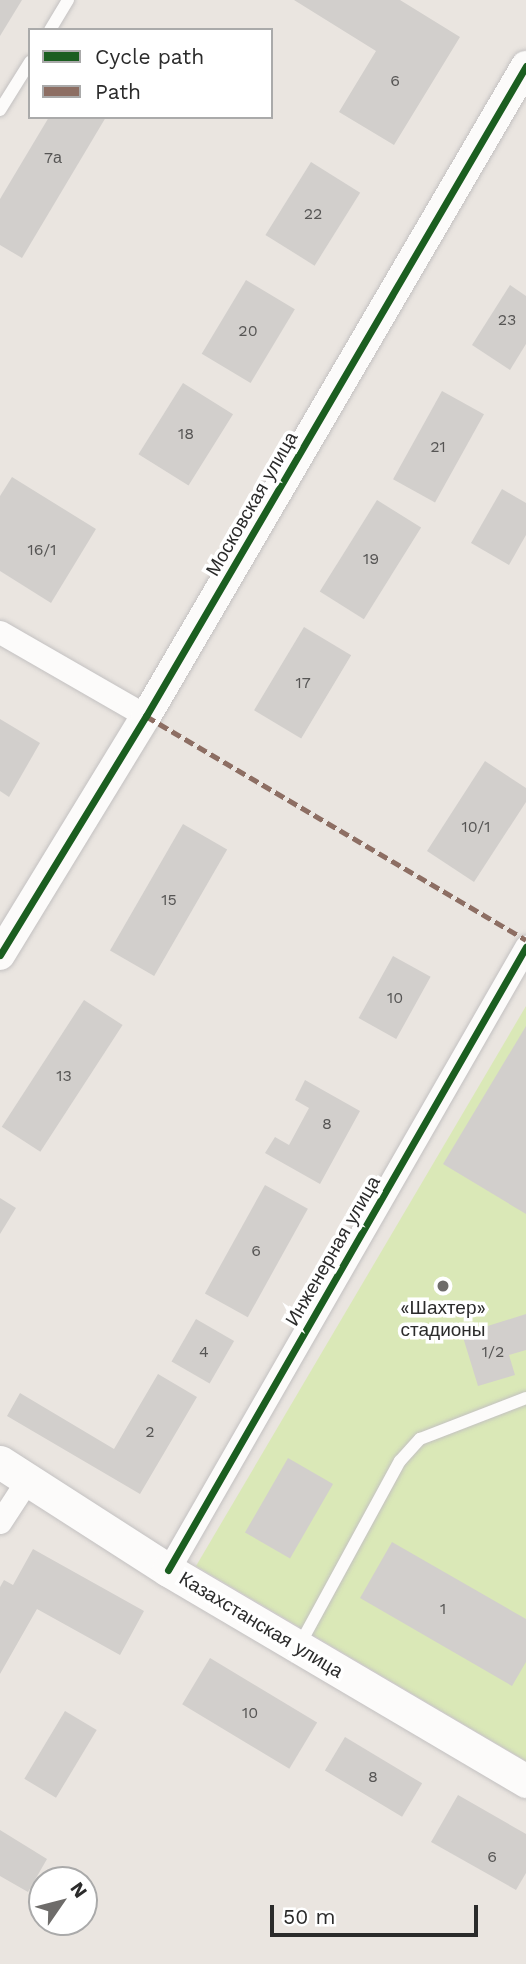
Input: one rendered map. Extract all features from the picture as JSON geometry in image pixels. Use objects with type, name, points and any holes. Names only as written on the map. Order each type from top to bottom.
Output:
[{"type":"main road","name":"Казахстанская улица","points":[[14,1470],[168,1570],[526,1781]]},
{"type":"street","name":"Московская улица","points":[[0,955],[146,716],[526,66]]},
{"type":"street","points":[[0,632],[146,716]]},
{"type":"street","name":"Инженерная улица","points":[[168,1570],[526,947]]},
{"type":"street","points":[[0,1522],[14,1470]]},
{"type":"lane","points":[[51,28],[68,0]]},
{"type":"lane","points":[[0,110],[28,65]]},
{"type":"lane","points":[[298,1646],[400,1461],[420,1439],[526,1398]]},
{"type":"green space","name":"«Шахтер» стадионы","points":[[526,1006],[526,1761],[196,1566]]},
{"type":"building","points":[[0,0],[22,0],[0,36]]},
{"type":"building","points":[[294,0],[400,0],[460,37],[394,145],[339,112],[376,51]]},
{"type":"building","points":[[48,119],[105,119],[22,258],[0,245],[0,199]]},
{"type":"building","points":[[311,162],[360,193],[315,266],[265,235]]},
{"type":"building","points":[[246,280],[295,309],[251,383],[202,354]]},
{"type":"building","points":[[510,285],[526,296],[526,344],[510,370],[472,345]]},
{"type":"building","points":[[183,383],[233,414],[189,486],[138,454]]},
{"type":"building","points":[[442,391],[484,414],[435,503],[393,479]]},
{"type":"building","points":[[12,477],[96,529],[51,603],[0,571],[0,496]]},
{"type":"building","points":[[502,489],[526,503],[526,535],[509,565],[471,543]]},
{"type":"building","points":[[377,500],[421,528],[364,619],[320,592]]},
{"type":"building","points":[[304,627],[351,655],[301,738],[254,710]]},
{"type":"building","points":[[0,719],[40,743],[9,797],[0,791]]},
{"type":"building","points":[[485,761],[526,788],[526,802],[474,882],[427,851]]},
{"type":"building","points":[[183,824],[227,850],[154,976],[110,950]]},
{"type":"building","points":[[393,956],[431,977],[396,1039],[359,1018]]},
{"type":"building","points":[[84,1000],[123,1025],[40,1152],[2,1127]]},
{"type":"building","points":[[526,1026],[526,1214],[443,1164]]},
{"type":"building","points":[[305,1080],[360,1111],[320,1184],[265,1153],[275,1137],[289,1145],[309,1108],[295,1100]]},
{"type":"building","points":[[265,1185],[308,1209],[248,1317],[205,1293]]},
{"type":"building","points":[[0,1198],[16,1208],[0,1234]]},
{"type":"building","points":[[526,1314],[526,1350],[509,1355],[515,1375],[478,1386],[462,1334]]},
{"type":"building","points":[[196,1319],[234,1341],[210,1383],[172,1361]]},
{"type":"building","points":[[158,1374],[197,1397],[140,1494],[7,1416],[20,1393],[114,1449]]},
{"type":"building","points":[[288,1458],[333,1484],[290,1558],[245,1532]]},
{"type":"building","points":[[392,1542],[526,1619],[526,1662],[512,1686],[360,1598]]},
{"type":"building","points":[[33,1549],[144,1611],[120,1655],[37,1609],[0,1674],[0,1587],[4,1580],[13,1585]]},
{"type":"building","points":[[210,1658],[317,1722],[289,1769],[182,1704]]},
{"type":"building","points":[[65,1711],[97,1730],[56,1798],[24,1779]]},
{"type":"building","points":[[345,1737],[422,1783],[402,1817],[325,1770]]},
{"type":"building","points":[[458,1795],[526,1834],[526,1873],[516,1890],[431,1842]]},
{"type":"building","points":[[0,1830],[47,1859],[43,1866],[28,1866],[28,1892],[0,1876]]},
{"type":"marked path","points":[[146,716],[526,940]]},
{"type":"cycle path","points":[[0,955],[146,716],[526,66]]},
{"type":"cycle path","points":[[168,1570],[526,947]]},
{"type":"place","name":"«Шахтер» стадионы","points":[[443,1286]]}]
